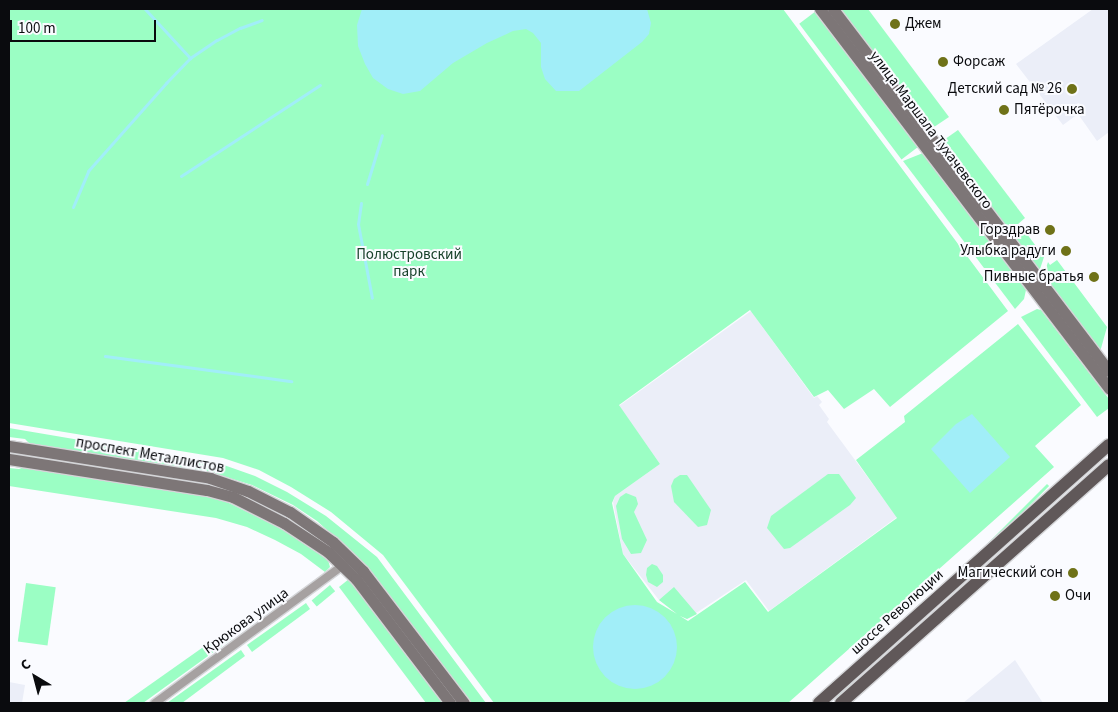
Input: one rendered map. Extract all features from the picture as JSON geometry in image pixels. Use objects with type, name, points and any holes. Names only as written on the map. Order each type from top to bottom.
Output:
[{"type":"main road","name":"шоссе Революции","points":[[819,703],[1109,445]]},
{"type":"main road","name":"шоссе Революции","points":[[841,703],[1109,465]]},
{"type":"street","name":"улица Маршала Тухачевского","points":[[820,9],[1109,389]]},
{"type":"street","name":"улица Маршала Тухачевского","points":[[833,9],[1109,371]]},
{"type":"street","name":"проспект Металлистов","points":[[9,446],[183,473],[229,484],[248,491],[290,512],[333,542],[450,703]]},
{"type":"street","name":"проспект Металлистов","points":[[9,459],[207,490],[233,497],[308,537],[347,562],[377,587],[464,703]]},
{"type":"street","name":"Крюкова улица","points":[[156,703],[347,562]]},
{"type":"shaded area","name":"Детский сад № 26","points":[[1093,9],[1109,9],[1109,132],[1097,141],[1078,114],[1063,125],[1016,64]]},
{"type":"shaded area","points":[[751,311],[814,398],[817,396],[822,402],[819,405],[829,419],[827,422],[897,517],[769,611],[746,580],[687,619],[659,600],[623,554],[613,502],[615,496],[660,464],[619,406]]},
{"type":"shaded area","points":[[1015,660],[1043,703],[963,703]]},
{"type":"shaded area","points":[[9,682],[25,685],[22,703],[9,703]]},
{"type":"green space","name":"Полюстровский парк","points":[[9,9],[783,9],[1008,311],[890,407],[874,389],[844,409],[828,390],[814,397],[750,310],[619,405],[660,464],[615,496],[612,503],[623,554],[657,602],[677,614],[659,600],[674,587],[697,614],[687,619],[680,616],[688,621],[745,582],[768,612],[897,518],[856,460],[905,422],[904,416],[1018,324],[1081,405],[1035,446],[1054,467],[788,703],[494,703],[383,555],[331,512],[291,487],[259,470],[223,458],[9,423]]},
{"type":"green space","points":[[840,9],[868,9],[949,117],[931,129]]},
{"type":"green space","points":[[816,11],[918,147],[902,159],[799,24]]},
{"type":"green space","points":[[958,130],[1025,218],[1011,230],[1008,230],[941,142]]},
{"type":"green space","points":[[923,153],[1026,290],[1024,299],[1015,309],[903,161]]},
{"type":"green space","points":[[1024,230],[1044,257],[1039,272],[1015,239]]},
{"type":"green space","points":[[1057,260],[1107,327],[1100,352],[1043,277],[1048,262],[1050,265]]},
{"type":"green space","points":[[1037,309],[1041,310],[1109,399],[1109,408],[1097,417],[1021,317]]},
{"type":"green space","points":[[9,428],[221,464],[255,476],[287,492],[326,516],[377,557],[486,703],[471,703],[368,567],[317,521],[293,505],[252,485],[213,473],[30,444],[25,439],[9,437]]},
{"type":"green space","points":[[24,467],[205,494],[229,503],[282,529],[328,560],[330,567],[325,572],[301,554],[275,540],[247,527],[216,518],[9,486],[9,468],[19,469]]},
{"type":"green space","points":[[828,474],[839,474],[856,498],[850,505],[790,548],[784,549],[767,528],[771,516]]},
{"type":"green space","points":[[680,475],[687,475],[711,510],[707,525],[698,527],[674,502],[671,486],[674,479]]},
{"type":"green space","points":[[1047,484],[1049,486],[837,698],[835,696]]},
{"type":"green space","points":[[626,493],[636,497],[638,504],[634,512],[647,540],[641,553],[631,554],[622,539],[616,506],[620,497]]},
{"type":"green space","points":[[652,564],[657,566],[663,575],[663,582],[657,587],[648,582],[646,575],[647,568]]},
{"type":"green space","points":[[349,579],[444,703],[426,703],[339,587]]},
{"type":"green space","points":[[26,583],[56,587],[47,646],[18,641]]},
{"type":"green space","points":[[330,585],[335,591],[317,607],[312,600]]},
{"type":"green space","points":[[306,603],[310,609],[252,652],[247,645]]},
{"type":"green space","points":[[226,631],[233,638],[143,703],[124,703]]},
{"type":"green space","points":[[241,650],[245,656],[182,703],[167,703]]},
{"type":"water","points":[[362,9],[647,9],[651,23],[649,34],[642,42],[579,91],[556,91],[545,79],[541,67],[541,43],[533,33],[526,29],[513,31],[487,43],[453,63],[420,91],[403,94],[388,89],[373,78],[365,64],[358,46],[357,25]]},
{"type":"water","points":[[972,414],[1010,457],[970,493],[931,449],[956,424]]},
{"type":"water","points":[[635,605],[651,608],[665,617],[674,631],[677,647],[674,663],[665,677],[651,686],[635,689],[619,686],[605,677],[596,663],[593,647],[596,631],[605,617],[619,608]]},
{"type":"waterway","points":[[145,9],[190,58]]},
{"type":"waterway","points":[[73,207],[88,171],[190,58],[217,40],[240,28],[262,20]]},
{"type":"waterway","points":[[181,176],[320,85]]},
{"type":"waterway","points":[[367,184],[382,135]]},
{"type":"waterway","points":[[361,203],[358,224],[372,298]]},
{"type":"waterway","points":[[105,356],[291,381]]},
{"type":"place","name":"Джем","points":[[895,24]]},
{"type":"place","name":"Форсаж","points":[[943,62]]},
{"type":"place","name":"Детский сад № 26","points":[[1072,89]]},
{"type":"place","name":"Пятёрочка","points":[[1004,110]]},
{"type":"place","name":"Горздрав","points":[[1050,230]]},
{"type":"place","name":"Улыбка радуги","points":[[1066,251]]},
{"type":"place","name":"Пивные братья","points":[[1094,277]]},
{"type":"place","name":"Магический сон","points":[[1073,573]]},
{"type":"place","name":"Очи","points":[[1055,596]]}]
